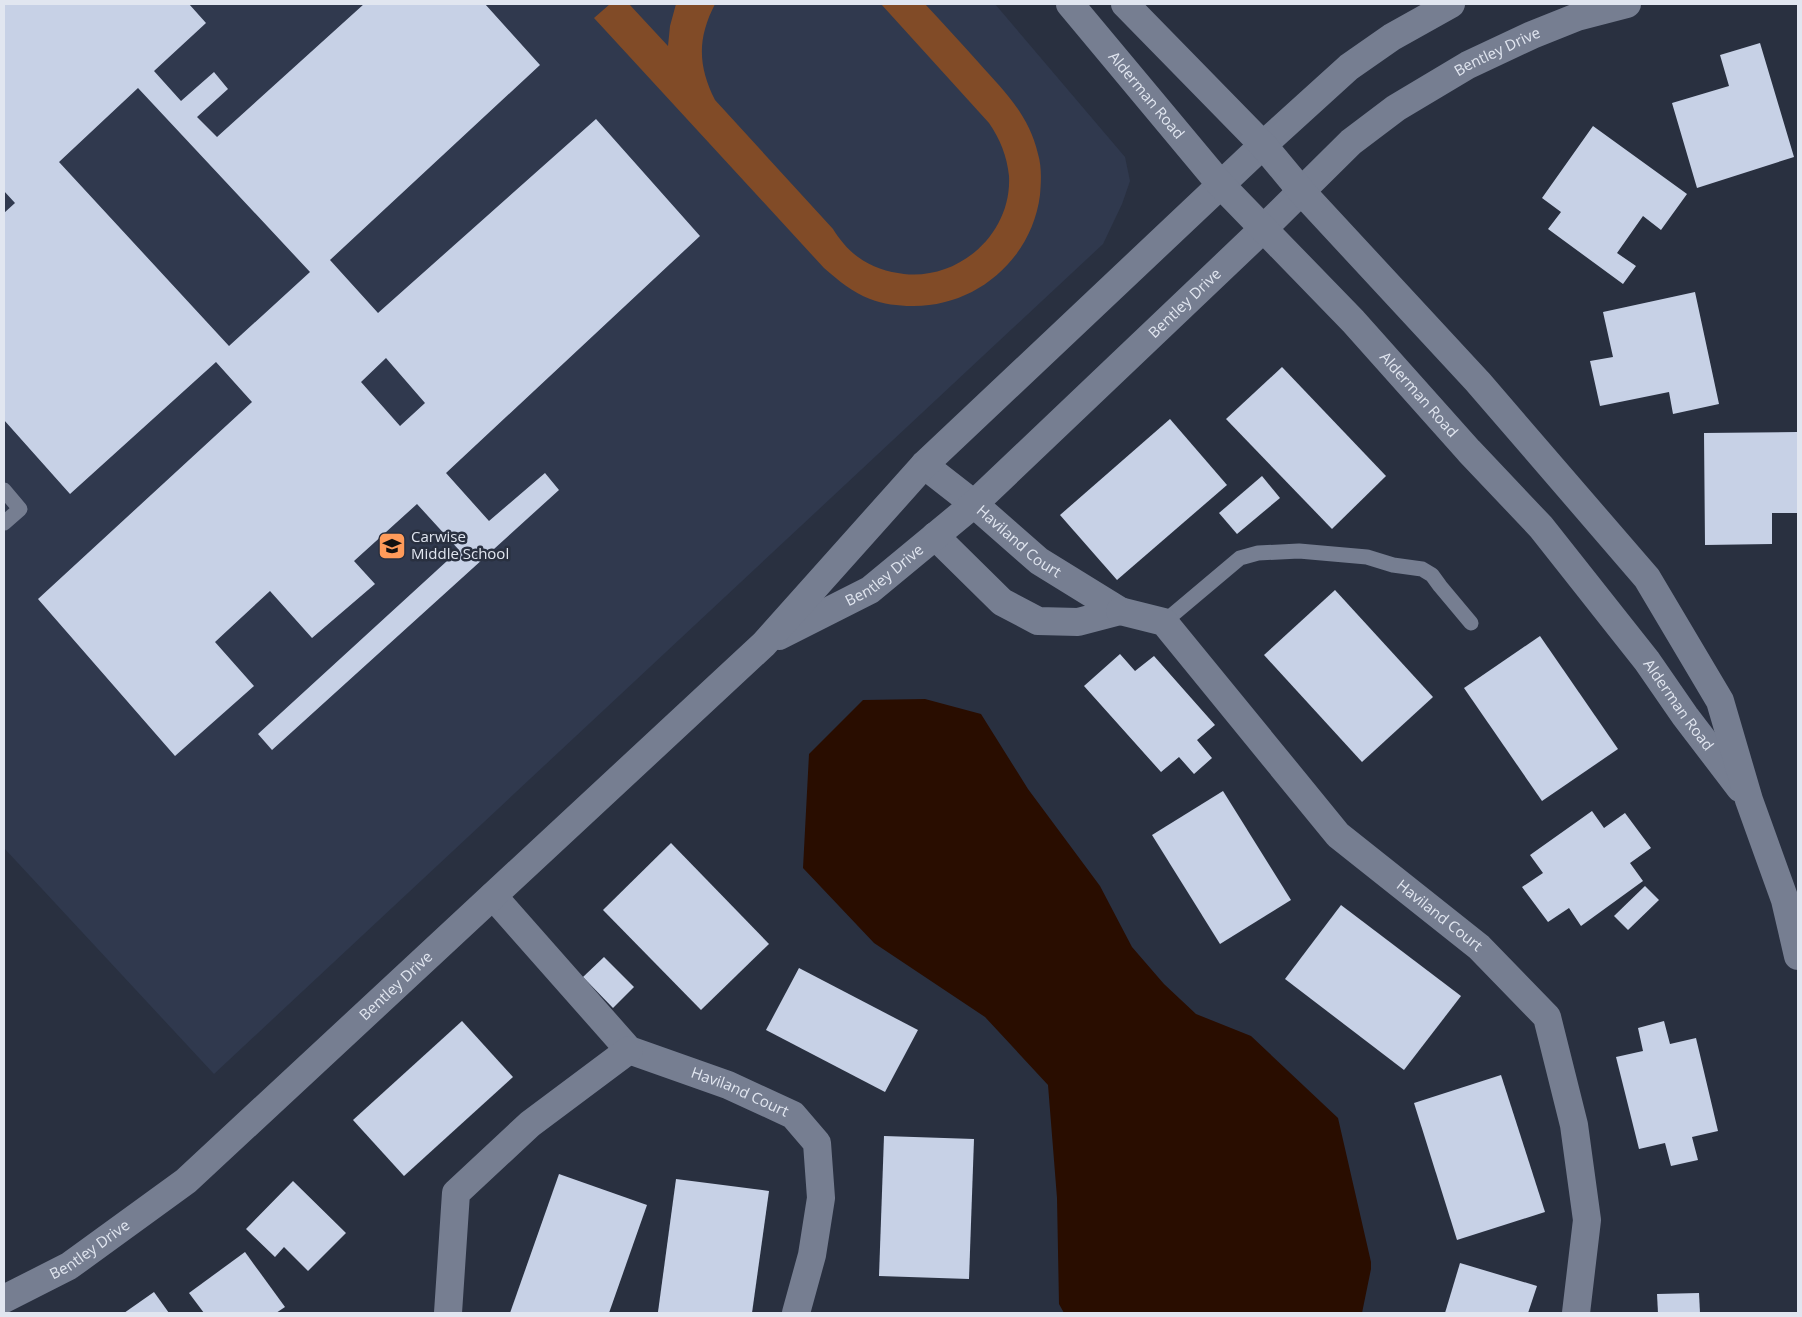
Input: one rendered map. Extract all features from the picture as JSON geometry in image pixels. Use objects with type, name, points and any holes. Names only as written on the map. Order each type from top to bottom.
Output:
[{"type":"street","name":"Alderman Road","points":[[1070,4],[1221,185],[1353,321],[1469,451],[1541,527],[1647,662],[1685,716],[1749,800]]},
{"type":"street","name":"Alderman Road","points":[[1125,4],[1263,145],[1302,192],[1478,382],[1646,578],[1720,701],[1749,800],[1785,900],[1798,956]]},
{"type":"street","name":"Bentley Drive","points":[[4,1299],[69,1266],[186,1181],[764,644],[924,465],[1263,145],[1349,67],[1392,37],[1452,4]]},
{"type":"street","name":"Bentley Drive","points":[[764,644],[870,590],[974,504],[1263,230],[1351,142],[1396,108],[1468,65],[1532,35],[1577,17],[1627,4]]},
{"type":"street","name":"Haviland Court","points":[[924,465],[974,504],[1039,560],[1120,611],[1164,622],[1338,835],[1479,947],[1547,1017],[1574,1125],[1587,1220],[1576,1313]]},
{"type":"street","name":"Haviland Court","points":[[935,536],[1002,602],[1038,621],[1078,622],[1120,611]]},
{"type":"street","points":[[1050,621],[1062,601],[1070,579]]},
{"type":"street","name":"Haviland Court","points":[[493,896],[629,1050],[728,1085],[793,1115],[817,1143],[821,1198],[812,1255],[796,1313]]},
{"type":"street","points":[[448,1313],[456,1193],[530,1124],[629,1050]]},
{"type":"lane","points":[[4,490],[20,509],[4,523]]},
{"type":"lane","points":[[1164,622],[1240,558],[1258,553],[1299,551],[1350,554],[1393,565],[1422,569],[1432,575],[1471,623]]},
{"type":"shaded area","name":"Carwise Middle School","points":[[4,4],[995,4],[1125,157],[1130,181],[1122,204],[1103,244],[214,1074],[4,848]]},
{"type":"shaded area","points":[[610,4],[629,4],[668,46],[670,26],[676,4],[715,4],[705,29],[702,52],[705,76],[715,100],[833,229],[841,241],[863,261],[886,270],[904,274],[925,274],[963,261],[979,249],[992,234],[1002,216],[1008,197],[1009,176],[1005,155],[989,123],[881,4],[925,4],[1007,94],[1029,127],[1039,159],[1041,180],[1035,218],[1026,239],[1013,259],[997,275],[979,288],[958,298],[936,304],[907,306],[880,302],[857,293],[824,268],[594,18]]},
{"type":"shaded area","points":[[925,699],[981,714],[1028,789],[1100,886],[1132,947],[1164,984],[1196,1014],[1251,1036],[1338,1118],[1371,1262],[1362,1313],[1064,1313],[1059,1304],[1057,1198],[1048,1085],[985,1017],[874,943],[803,868],[809,754],[863,700]]},
{"type":"building","points":[[4,4],[189,4],[206,23],[154,71],[181,101],[214,72],[228,89],[197,117],[217,137],[364,4],[485,4],[540,65],[330,260],[378,313],[596,119],[700,236],[446,473],[489,521],[545,473],[559,490],[272,750],[258,734],[459,550],[417,504],[354,561],[375,584],[312,638],[270,591],[215,642],[254,686],[175,756],[38,599],[252,402],[216,362],[70,494],[4,420],[4,213],[15,203],[4,191]],"holes":[[[138,88],[310,272],[229,346],[59,162]],[[386,358],[425,403],[400,426],[361,382]]]},
{"type":"building","points":[[1760,43],[1794,157],[1697,188],[1672,103],[1729,86],[1720,55]]},
{"type":"building","points":[[1593,126],[1687,194],[1661,230],[1643,216],[1617,253],[1636,266],[1623,284],[1548,229],[1561,212],[1542,198]]},
{"type":"building","points":[[1695,292],[1719,404],[1673,414],[1669,392],[1600,406],[1590,361],[1613,357],[1603,312]]},
{"type":"building","points":[[1282,367],[1386,476],[1332,529],[1226,419]]},
{"type":"building","points":[[1170,419],[1227,485],[1117,580],[1060,515]]},
{"type":"building","points":[[1798,432],[1798,513],[1772,513],[1772,544],[1705,545],[1704,433]]},
{"type":"building","points":[[1262,476],[1280,498],[1237,534],[1219,513]]},
{"type":"building","points":[[1335,590],[1433,697],[1362,762],[1264,655]]},
{"type":"building","points":[[1540,636],[1618,749],[1542,801],[1464,688]]},
{"type":"building","points":[[1120,654],[1135,671],[1154,656],[1215,725],[1197,740],[1212,758],[1194,774],[1179,757],[1161,772],[1084,686]]},
{"type":"building","points":[[1223,791],[1291,900],[1220,944],[1152,835]]},
{"type":"building","points":[[1592,811],[1604,828],[1625,813],[1651,848],[1630,863],[1643,881],[1581,926],[1569,908],[1548,922],[1522,887],[1543,873],[1530,855]]},
{"type":"building","points":[[671,843],[769,944],[701,1010],[603,910]]},
{"type":"building","points":[[1645,886],[1659,900],[1628,930],[1614,916]]},
{"type":"building","points":[[1341,905],[1461,996],[1404,1070],[1285,979]]},
{"type":"building","points":[[604,957],[634,987],[613,1008],[583,977]]},
{"type":"building","points":[[799,968],[918,1030],[885,1092],[766,1030]]},
{"type":"building","points":[[462,1021],[513,1077],[404,1176],[353,1120]]},
{"type":"building","points":[[1664,1021],[1670,1044],[1696,1038],[1718,1131],[1692,1137],[1698,1160],[1671,1166],[1665,1143],[1639,1149],[1616,1057],[1643,1051],[1638,1028]]},
{"type":"building","points":[[1501,1075],[1545,1212],[1457,1240],[1414,1103]]},
{"type":"building","points":[[884,1136],[974,1139],[969,1279],[879,1276]]},
{"type":"building","points":[[559,1174],[647,1205],[609,1313],[510,1313]]},
{"type":"building","points":[[676,1179],[769,1191],[752,1313],[658,1312]]},
{"type":"building","points":[[293,1181],[346,1233],[308,1271],[284,1247],[275,1257],[246,1229]]},
{"type":"building","points":[[245,1252],[285,1307],[276,1313],[204,1313],[189,1293]]},
{"type":"building","points":[[1460,1263],[1537,1286],[1528,1313],[1445,1313]]},
{"type":"building","points":[[154,1292],[169,1313],[124,1313]]},
{"type":"building","points":[[1699,1293],[1700,1313],[1658,1313],[1657,1294]]},
{"type":"place","name":"Carwise Middle School","points":[[392,546]]}]
